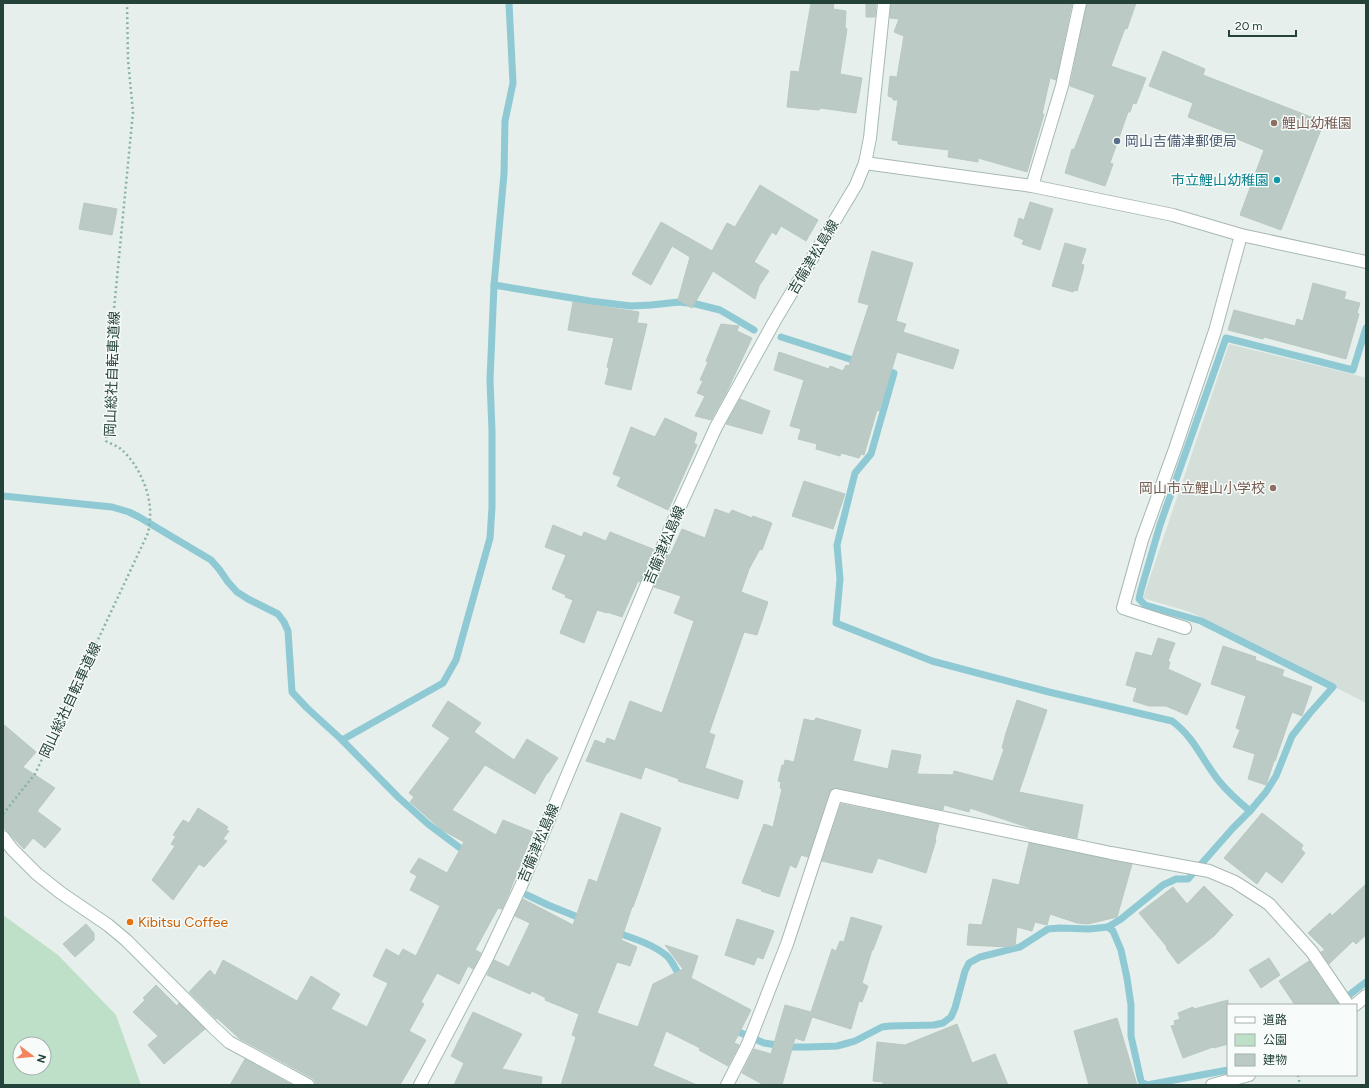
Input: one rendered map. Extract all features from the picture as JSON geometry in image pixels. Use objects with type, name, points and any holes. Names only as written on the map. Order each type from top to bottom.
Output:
[{"type":"street","name":"吉備津松島線","points":[[420,1085],[487,958],[521,886],[672,524],[716,427],[774,322],[856,185],[865,163],[870,138],[884,3]]},
{"type":"street","points":[[1032,186],[1062,86],[1080,3]]},
{"type":"street","points":[[865,163],[1032,186],[1173,215],[1241,235],[1366,262]]},
{"type":"street","points":[[1185,628],[1123,608],[1142,540],[1215,331],[1241,235]]},
{"type":"street","points":[[727,1085],[748,1044],[787,944],[836,795],[1111,853],[1216,873],[1236,882],[1269,904],[1312,952],[1347,1004]]},
{"type":"street","points":[[3,837],[12,849],[37,874],[108,924],[126,940],[229,1042],[308,1085]]},
{"type":"street","points":[[1356,1004],[1366,996]]},
{"type":"street","points":[[1212,1085],[1246,1076]]},
{"type":"path","name":"岡山総社自転車道線","points":[[3,814],[35,774],[148,533],[150,517],[149,499],[142,480],[133,462],[122,450],[106,441],[114,309],[133,112],[128,60],[128,3]]},
{"type":"shaded area","name":"岡山市立鯉山小学校","points":[[1229,344],[1366,378],[1366,703],[1190,612],[1143,598]]},
{"type":"green space","points":[[3,915],[58,955],[116,1015],[141,1085],[3,1085]]},
{"type":"building","points":[[811,3],[834,3],[833,9],[846,11],[845,28],[847,29],[840,74],[862,78],[856,113],[820,108],[819,110],[787,107],[791,71],[799,72]]},
{"type":"building","points":[[866,3],[876,3],[875,17],[866,17]]},
{"type":"building","points":[[891,3],[1072,3],[1056,80],[1050,78],[1042,114],[1044,114],[1027,172],[978,158],[978,162],[948,157],[949,150],[898,144],[898,141],[892,140],[898,100],[893,100],[893,98],[888,96],[890,76],[897,77],[904,36],[894,32],[899,19],[890,18]]},
{"type":"building","points":[[1087,3],[1136,3],[1127,29],[1125,28],[1111,66],[1146,78],[1136,104],[1133,103],[1130,112],[1128,112],[1110,163],[1113,164],[1105,186],[1065,173],[1072,149],[1074,150],[1095,95],[1070,86]]},
{"type":"building","name":"市立鯉山幼稚園","points":[[1163,51],[1205,69],[1203,75],[1324,122],[1281,230],[1240,215],[1264,150],[1230,136],[1231,134],[1188,117],[1193,103],[1149,86]]},
{"type":"building","points":[[760,185],[818,220],[806,241],[781,226],[776,235],[772,232],[754,262],[769,271],[759,286],[755,299],[713,271],[692,308],[678,300],[690,257],[672,246],[651,285],[632,274],[661,222],[712,251],[727,223],[735,227]]},
{"type":"building","points":[[1030,202],[1053,209],[1040,250],[1022,244],[1024,240],[1014,236],[1019,218],[1024,220]]},
{"type":"building","points":[[84,203],[117,209],[112,235],[79,229]]},
{"type":"building","points":[[1065,243],[1086,249],[1081,264],[1084,265],[1077,291],[1074,290],[1073,292],[1052,286]]},
{"type":"building","points":[[872,251],[913,263],[896,321],[906,324],[903,332],[959,350],[953,369],[897,352],[879,411],[877,410],[864,455],[861,454],[859,458],[841,453],[840,456],[816,449],[817,444],[798,439],[801,429],[790,426],[804,380],[774,370],[779,352],[829,369],[830,366],[843,371],[846,365],[849,366],[869,305],[858,302]]},
{"type":"building","points":[[1313,283],[1346,292],[1344,299],[1360,303],[1357,313],[1359,314],[1346,359],[1264,337],[1263,339],[1228,330],[1234,310],[1295,326],[1297,319],[1303,321]]},
{"type":"building","points":[[573,302],[639,312],[637,323],[647,324],[631,390],[605,384],[609,368],[607,367],[614,338],[568,330]]},
{"type":"building","points":[[721,324],[739,326],[737,331],[752,338],[726,393],[711,420],[695,416],[705,396],[697,393],[703,381],[700,380],[708,362],[706,361]]},
{"type":"building","points":[[740,399],[770,411],[762,434],[726,424]]},
{"type":"building","points":[[665,418],[697,433],[694,443],[697,445],[668,510],[617,486],[621,477],[613,474],[631,427],[655,437]]},
{"type":"building","points":[[804,481],[845,494],[833,529],[792,516]]},
{"type":"building","points":[[715,509],[729,514],[732,510],[752,518],[753,516],[772,523],[762,550],[760,549],[749,569],[741,592],[768,602],[757,635],[744,632],[709,733],[715,735],[705,768],[743,781],[738,799],[678,781],[679,779],[645,767],[641,779],[586,761],[595,740],[605,744],[607,738],[615,741],[630,701],[662,713],[694,621],[674,613],[681,596],[654,587],[667,555],[670,555],[682,529],[705,538]]},
{"type":"building","points":[[553,525],[582,537],[584,532],[606,541],[610,532],[653,549],[640,582],[638,581],[622,617],[597,610],[584,643],[560,633],[573,600],[552,589],[566,555],[545,547]]},
{"type":"building","points":[[1158,638],[1175,643],[1168,661],[1170,662],[1168,669],[1201,684],[1187,715],[1166,706],[1149,706],[1133,701],[1137,688],[1126,685],[1136,652],[1152,656]]},
{"type":"building","points":[[1223,646],[1256,657],[1255,660],[1284,670],[1282,676],[1312,687],[1302,716],[1292,712],[1266,785],[1248,779],[1255,754],[1233,747],[1240,730],[1236,728],[1246,696],[1211,684]]},
{"type":"building","points":[[1017,700],[1047,710],[1019,792],[1083,805],[1077,838],[1033,829],[970,808],[969,812],[944,805],[943,810],[834,788],[829,793],[808,857],[801,855],[796,868],[790,865],[779,897],[742,883],[764,824],[773,827],[782,789],[780,788],[781,782],[778,781],[782,765],[784,765],[785,760],[794,762],[804,719],[814,721],[816,718],[861,730],[853,761],[888,769],[892,750],[921,755],[917,774],[953,775],[954,771],[993,781],[1004,749],[1002,748]]},
{"type":"building","points":[[448,701],[481,723],[474,732],[514,760],[527,739],[558,758],[535,794],[485,765],[452,810],[496,835],[503,820],[533,832],[502,909],[498,908],[475,950],[481,953],[473,969],[468,966],[459,984],[437,973],[421,1002],[424,1004],[409,1031],[426,1040],[400,1085],[315,1085],[315,1081],[312,1078],[240,1039],[217,1018],[216,1019],[189,992],[210,970],[215,976],[223,960],[297,1001],[311,976],[340,994],[331,1009],[367,1027],[388,983],[373,976],[386,949],[399,956],[403,949],[416,956],[440,906],[410,890],[417,876],[410,872],[419,858],[447,873],[464,842],[442,830],[410,802],[414,797],[409,793],[450,738],[432,726]]},
{"type":"building","points":[[3,724],[36,752],[23,767],[55,788],[37,811],[61,829],[45,848],[33,838],[24,849],[3,827]]},
{"type":"building","points":[[841,804],[939,824],[936,840],[926,873],[878,858],[872,873],[822,861]]},
{"type":"building","points":[[198,808],[228,827],[226,830],[229,831],[223,839],[227,841],[204,867],[199,864],[173,900],[152,880],[175,846],[171,844],[176,836],[173,835],[183,820],[189,823]]},
{"type":"building","points":[[621,813],[661,828],[621,940],[637,947],[630,966],[617,962],[597,1013],[638,1027],[653,984],[683,969],[665,945],[698,956],[691,978],[751,1010],[734,1043],[739,1045],[728,1066],[699,1050],[700,1048],[666,1031],[653,1066],[697,1085],[561,1085],[576,1037],[572,1035],[579,1014],[545,1000],[546,998],[532,991],[530,994],[487,975],[494,960],[509,967],[530,923],[515,916],[523,899],[573,925],[589,879],[597,882]]},
{"type":"building","points":[[1262,813],[1303,845],[1301,849],[1305,853],[1282,883],[1266,871],[1257,884],[1224,858]]},
{"type":"building","points":[[1029,843],[1132,864],[1117,917],[1088,924],[1077,923],[1050,914],[1047,925],[1035,922],[1032,931],[1017,927],[1015,946],[967,945],[969,924],[982,925],[993,879],[1019,885]]},
{"type":"building","points":[[1366,884],[1366,935],[1356,944],[1353,941],[1329,964],[1321,952],[1325,950],[1308,933],[1330,913],[1332,916]]},
{"type":"building","points":[[1204,886],[1233,915],[1214,936],[1178,964],[1166,948],[1167,947],[1139,913],[1173,887],[1187,904]]},
{"type":"building","points":[[851,917],[882,926],[872,950],[862,983],[868,986],[862,1002],[859,1001],[851,1029],[812,1017],[804,1041],[795,1038],[782,1085],[764,1085],[742,1073],[754,1049],[771,1054],[785,1005],[811,1012],[832,949],[836,951],[840,941],[844,942]]},
{"type":"building","points":[[737,919],[774,931],[763,959],[757,957],[754,965],[725,955]]},
{"type":"building","points":[[86,924],[94,933],[94,940],[75,957],[63,944]]},
{"type":"building","points":[[1269,958],[1280,975],[1261,988],[1249,970]]},
{"type":"building","points":[[1309,961],[1338,1004],[1294,1004],[1279,981]]},
{"type":"building","points":[[156,985],[177,1006],[179,1003],[205,1029],[164,1064],[148,1045],[158,1036],[133,1012],[145,1000],[143,998]]},
{"type":"building","points":[[1228,1000],[1227,1044],[1213,1047],[1183,1058],[1171,1026],[1175,1025],[1174,1021],[1180,1019],[1178,1013],[1193,1007],[1194,1009]]},
{"type":"building","points":[[473,1012],[522,1034],[502,1069],[542,1077],[541,1085],[454,1085],[464,1063],[451,1056]]},
{"type":"building","points":[[1117,1018],[1137,1085],[1089,1085],[1074,1031]]},
{"type":"building","points":[[957,1024],[972,1063],[995,1054],[1008,1085],[883,1085],[883,1082],[873,1081],[877,1042],[905,1045]]},
{"type":"building","points":[[245,1059],[292,1085],[230,1085]]},
{"type":"waterway","points":[[342,740],[443,683],[456,660],[490,538],[492,507],[490,380],[494,285],[504,174],[505,121],[513,83],[509,3]]},
{"type":"waterway","points":[[494,285],[590,301],[631,306],[679,302],[696,304],[720,310],[754,330]]},
{"type":"waterway","points":[[1250,811],[1266,792],[1276,776],[1292,736],[1333,687],[1201,621],[1145,605],[1139,599],[1141,590],[1160,525],[1226,338],[1353,370],[1366,328]]},
{"type":"waterway","points":[[781,337],[859,362]]},
{"type":"waterway","points":[[882,369],[894,373],[871,454],[855,473],[837,545],[840,579],[836,623],[932,661],[1049,692],[1172,721],[1187,735],[1222,785],[1250,811],[1188,879],[1176,879],[1163,885],[1121,919],[1108,927]]},
{"type":"waterway","points":[[3,496],[112,507],[129,512],[211,560],[237,592],[278,614],[284,622],[288,631],[292,692],[398,797],[428,824],[468,854]]},
{"type":"waterway","points":[[527,895],[585,920]]},
{"type":"waterway","points":[[732,1029],[764,1043],[790,1047],[808,1047],[837,1046],[855,1041],[882,1027],[934,1025],[943,1023],[951,1017],[955,1008],[965,971],[969,963],[980,957],[1020,947],[1048,929],[1089,929],[1108,927],[1113,931],[1121,950],[1131,1005],[1131,1036],[1141,1081],[1146,1085]]},
{"type":"waterway","points":[[615,932],[642,942],[667,956],[682,980]]},
{"type":"waterway","points":[[1337,1004],[1366,982]]},
{"type":"waterway","points":[[1147,1085],[1227,1070]]},
{"type":"place","name":"鯉山幼稚園","points":[[1274,123]]},
{"type":"place","name":"岡山吉備津郵便局","points":[[1117,141]]},
{"type":"place","name":"市立鯉山幼稚園","points":[[1277,180]]},
{"type":"place","name":"岡山市立鯉山小学校","points":[[1273,488]]},
{"type":"place","name":"Kibitsu Coffee","points":[[130,922]]}]
